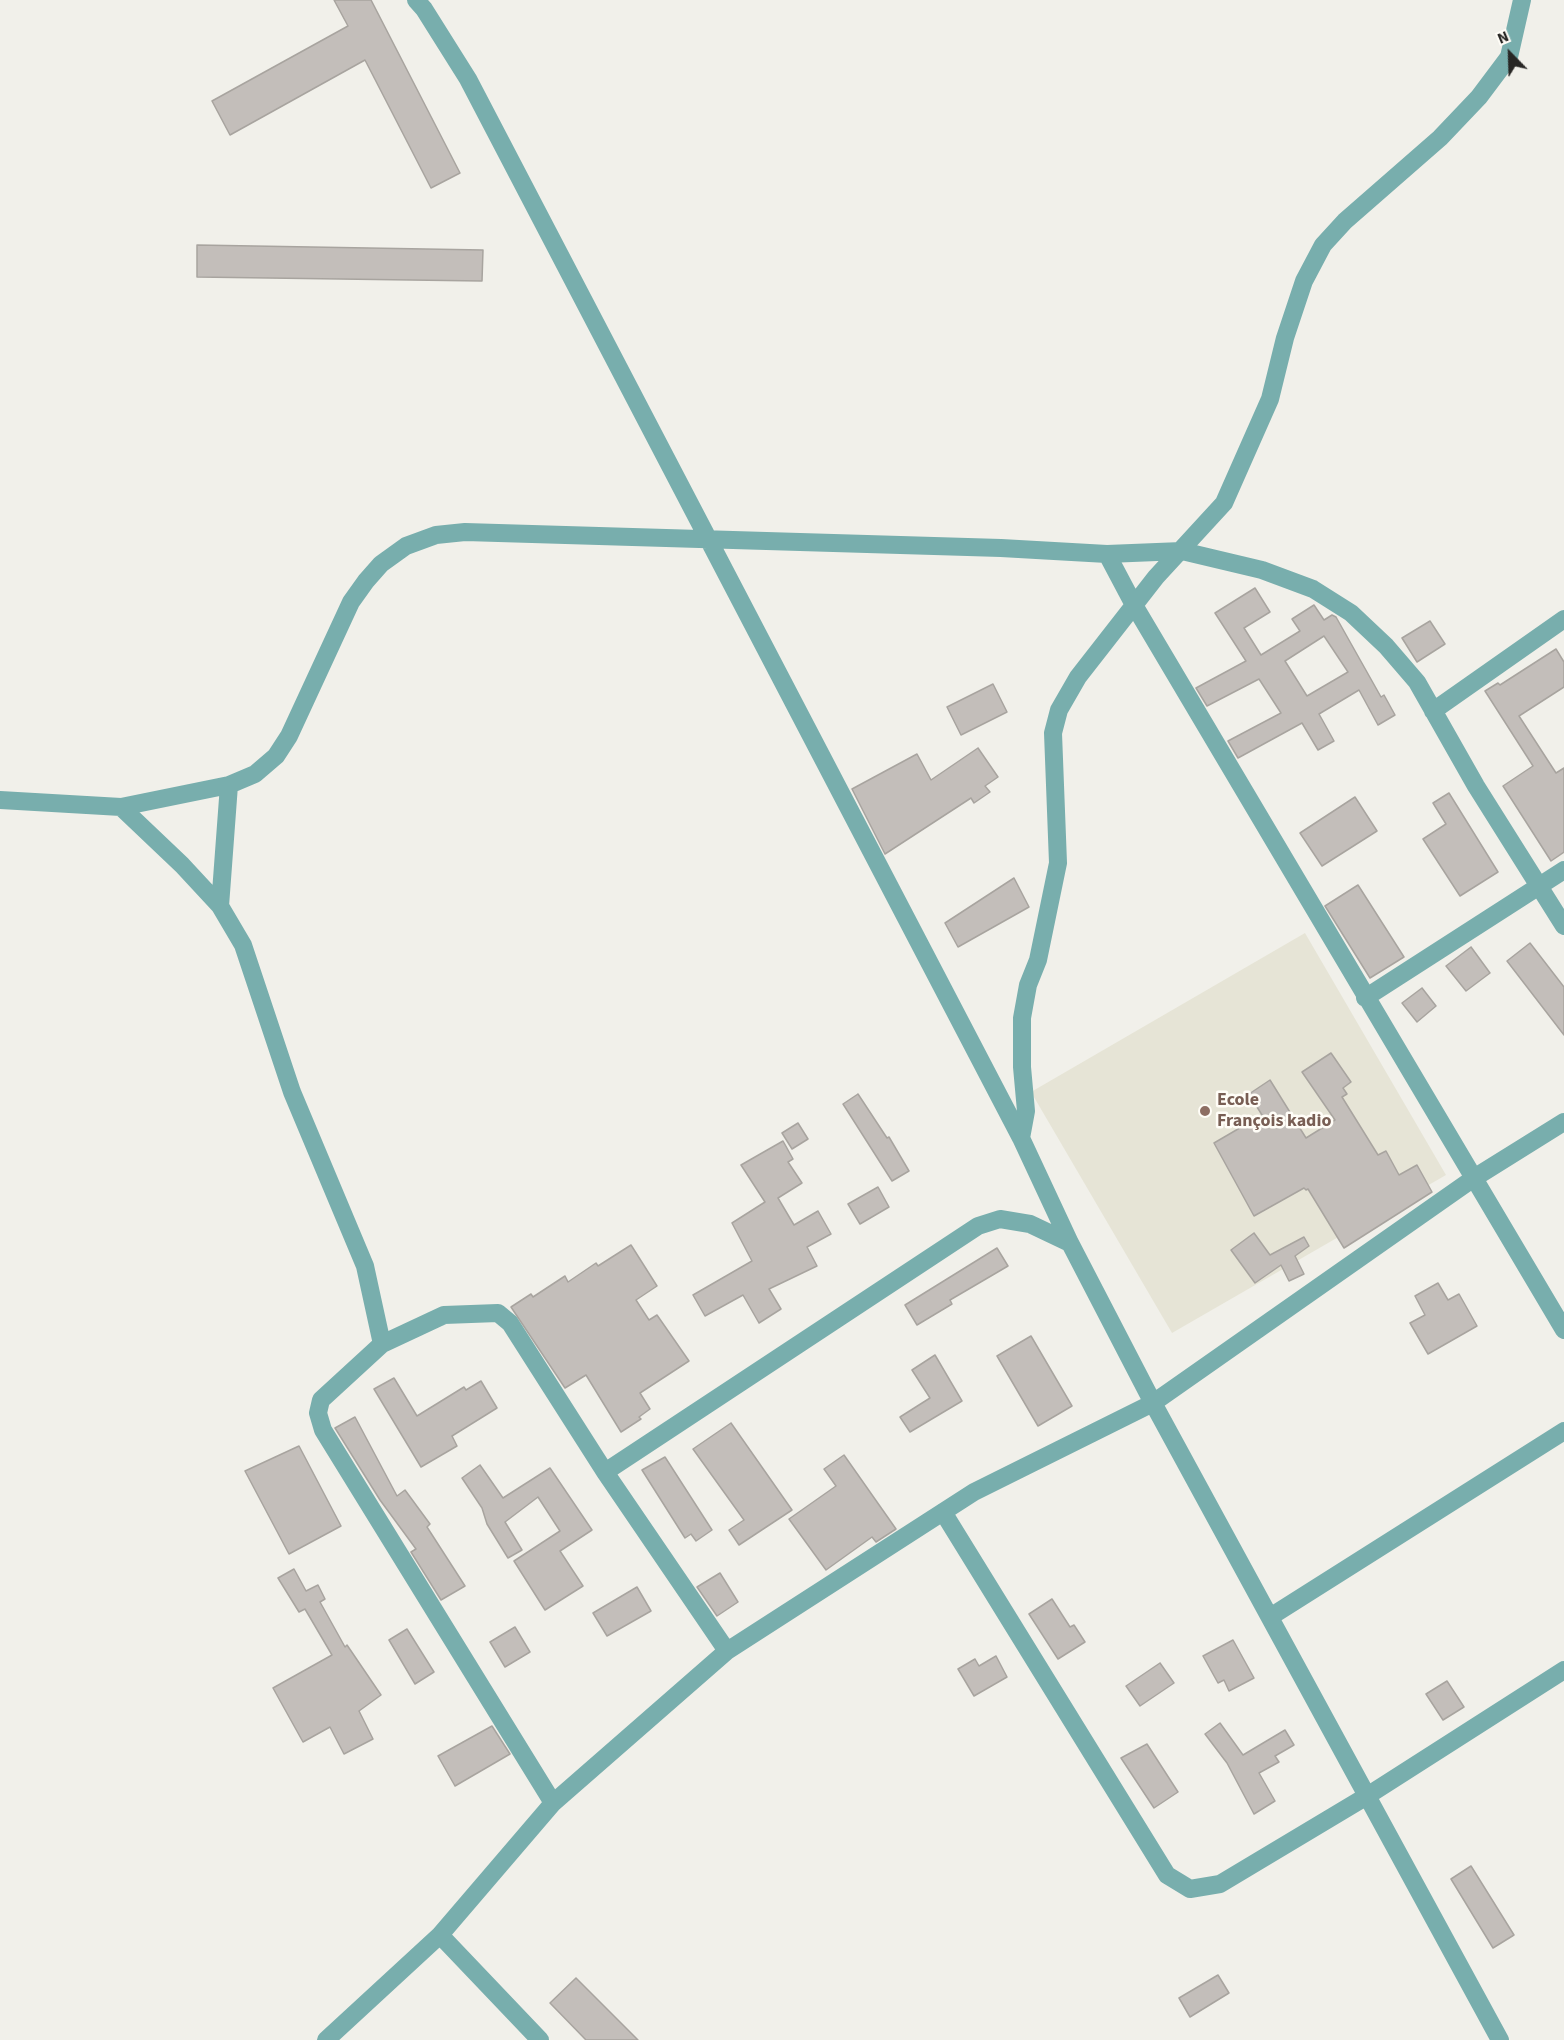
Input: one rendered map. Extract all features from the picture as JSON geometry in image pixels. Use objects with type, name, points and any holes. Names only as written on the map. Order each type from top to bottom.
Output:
[{"type":"street","points":[[416,0],[468,79],[1021,1138],[1070,1243],[1153,1403],[1500,2040]]},
{"type":"street","points":[[1021,1138],[1026,1111],[1022,1067],[1022,1018],[1028,986],[1038,960],[1058,862],[1053,734],[1059,710],[1078,677],[1156,577],[1224,503],[1270,399],[1285,338],[1304,281],[1323,245],[1345,221],[1440,138],[1479,97],[1509,57],[1522,0]]},
{"type":"street","points":[[0,800],[121,807],[229,785],[255,774],[276,756],[289,735],[351,602],[381,564],[406,546],[436,535],[465,532],[1107,554],[1182,551],[1262,570],[1313,589],[1351,613],[1386,646],[1417,682],[1564,926]]},
{"type":"street","points":[[1107,554],[1134,605],[1365,998],[1564,1330]]},
{"type":"street","points":[[1433,711],[1564,619]]},
{"type":"street","points":[[220,906],[229,785]]},
{"type":"street","points":[[121,807],[182,865],[220,906],[243,945],[292,1092],[365,1266],[382,1344]]},
{"type":"street","points":[[1365,998],[1564,870]]},
{"type":"street","points":[[326,2040],[440,1935],[553,1803],[727,1651],[974,1492],[1153,1403],[1474,1178],[1564,1122]]},
{"type":"street","points":[[604,1472],[978,1226],[1000,1219],[1030,1224],[1070,1243]]},
{"type":"street","points":[[553,1803],[323,1430],[318,1413],[321,1400],[382,1344],[444,1315],[498,1313],[510,1323],[604,1472],[727,1651]]},
{"type":"street","points":[[1270,1617],[1564,1431]]},
{"type":"street","points":[[943,1512],[1167,1875],[1190,1889],[1220,1884],[1367,1796],[1564,1670]]},
{"type":"street","points":[[440,1935],[540,2040]]},
{"type":"shaded area","points":[[1305,933],[1446,1175],[1172,1333],[1031,1092]]},
{"type":"building","points":[[334,0],[371,0],[460,173],[431,188],[365,60],[230,135],[212,101],[348,26]]},
{"type":"building","points":[[197,245],[483,250],[482,281],[197,277]]},
{"type":"building","points":[[1255,588],[1270,612],[1244,628],[1261,655],[1300,631],[1292,619],[1314,605],[1324,620],[1332,615],[1336,617],[1381,697],[1384,695],[1395,715],[1378,725],[1359,690],[1319,714],[1334,741],[1318,750],[1302,723],[1238,758],[1228,741],[1281,713],[1259,679],[1207,706],[1196,688],[1246,661],[1215,613]],"holes":[[[1324,636],[1348,672],[1307,696],[1285,661]]]},
{"type":"building","points":[[1430,621],[1445,644],[1417,662],[1402,638]]},
{"type":"building","points":[[1556,649],[1564,662],[1564,687],[1519,716],[1556,773],[1564,768],[1564,852],[1551,861],[1503,786],[1533,766],[1485,691],[1498,683],[1500,685]]},
{"type":"building","points":[[993,684],[1007,712],[961,735],[947,707]]},
{"type":"building","points":[[978,748],[998,777],[985,786],[990,792],[974,803],[971,798],[885,854],[852,789],[917,754],[931,780]]},
{"type":"building","points":[[1449,793],[1498,872],[1460,896],[1423,839],[1446,824],[1433,803]]},
{"type":"building","points":[[1355,797],[1377,831],[1322,866],[1300,833]]},
{"type":"building","points":[[1014,878],[1029,907],[958,947],[945,923]]},
{"type":"building","points":[[1358,885],[1404,957],[1370,978],[1325,906]]},
{"type":"building","points":[[1530,943],[1564,987],[1564,1035],[1507,961]]},
{"type":"building","points":[[1471,947],[1490,973],[1466,991],[1446,966]]},
{"type":"building","points":[[1422,988],[1436,1006],[1417,1022],[1402,1003]]},
{"type":"building","points":[[1331,1053],[1351,1082],[1343,1088],[1347,1094],[1342,1097],[1378,1155],[1386,1151],[1399,1175],[1417,1165],[1432,1192],[1344,1248],[1308,1189],[1304,1188],[1254,1216],[1214,1143],[1262,1115],[1249,1094],[1270,1080],[1306,1138],[1335,1120],[1302,1072]]},
{"type":"building","points":[[858,1094],[887,1138],[889,1137],[909,1171],[892,1181],[843,1104]]},
{"type":"building","points":[[798,1123],[808,1139],[792,1149],[782,1133]]},
{"type":"building","points":[[783,1141],[793,1159],[788,1162],[802,1183],[778,1198],[794,1225],[818,1211],[831,1234],[807,1247],[817,1266],[769,1289],[781,1309],[759,1323],[743,1295],[705,1316],[693,1295],[752,1261],[732,1223],[765,1202],[741,1165]]},
{"type":"building","points":[[878,1187],[889,1207],[860,1224],[848,1204]]},
{"type":"building","points":[[1254,1233],[1270,1255],[1304,1237],[1309,1246],[1295,1256],[1304,1274],[1289,1281],[1281,1265],[1255,1283],[1231,1250]]},
{"type":"building","points":[[631,1245],[657,1286],[636,1300],[649,1320],[657,1315],[689,1361],[640,1393],[650,1409],[639,1417],[641,1419],[621,1432],[586,1375],[565,1388],[511,1307],[531,1294],[533,1297],[565,1276],[568,1282],[596,1263],[598,1266]]},
{"type":"building","points":[[997,1248],[1008,1266],[950,1300],[952,1304],[917,1325],[905,1305]]},
{"type":"building","points":[[1438,1283],[1448,1300],[1459,1294],[1477,1326],[1428,1354],[1410,1323],[1425,1315],[1415,1296]]},
{"type":"building","points":[[1031,1336],[1072,1406],[1038,1426],[997,1356]]},
{"type":"building","points":[[935,1355],[962,1401],[910,1432],[900,1417],[930,1398],[912,1370]]},
{"type":"building","points":[[394,1378],[417,1416],[464,1387],[466,1390],[481,1381],[497,1408],[452,1436],[457,1446],[421,1467],[374,1389]]},
{"type":"building","points":[[355,1417],[397,1496],[405,1490],[430,1524],[427,1527],[465,1586],[441,1600],[411,1552],[416,1549],[380,1500],[335,1428]]},
{"type":"building","points":[[731,1423],[792,1510],[739,1545],[729,1530],[744,1520],[693,1449]]},
{"type":"building","points":[[299,1446],[341,1526],[289,1554],[245,1471]]},
{"type":"building","points":[[844,1455],[896,1529],[876,1542],[872,1537],[826,1570],[789,1519],[836,1486],[824,1469]]},
{"type":"building","points":[[665,1457],[712,1530],[696,1541],[691,1534],[685,1538],[642,1470]]},
{"type":"building","points":[[480,1465],[503,1498],[550,1468],[592,1530],[560,1551],[583,1586],[545,1610],[514,1561],[560,1531],[538,1497],[505,1522],[522,1550],[508,1558],[487,1524],[482,1508],[462,1478]]},
{"type":"building","points":[[294,1569],[306,1591],[318,1585],[325,1599],[320,1602],[345,1647],[347,1645],[381,1695],[359,1711],[373,1739],[344,1754],[330,1727],[303,1742],[273,1688],[332,1655],[305,1609],[299,1612],[278,1578]]},
{"type":"building","points":[[720,1573],[738,1602],[717,1616],[697,1587]]},
{"type":"building","points":[[637,1587],[651,1611],[607,1636],[593,1613]]},
{"type":"building","points":[[1052,1599],[1070,1627],[1074,1625],[1085,1642],[1058,1659],[1029,1614]]},
{"type":"building","points":[[515,1627],[530,1652],[505,1667],[490,1642]]},
{"type":"building","points":[[407,1629],[434,1672],[415,1684],[389,1640]]},
{"type":"building","points":[[1233,1640],[1254,1678],[1229,1691],[1224,1680],[1218,1683],[1203,1656]]},
{"type":"building","points":[[996,1656],[1007,1677],[974,1696],[958,1669],[975,1659],[979,1666]]},
{"type":"building","points":[[1160,1663],[1174,1683],[1140,1706],[1126,1686]]},
{"type":"building","points":[[1447,1681],[1464,1707],[1443,1720],[1426,1694]]},
{"type":"building","points":[[1220,1723],[1243,1755],[1285,1730],[1294,1745],[1275,1756],[1279,1762],[1259,1773],[1275,1801],[1254,1814],[1227,1763],[1205,1734]]},
{"type":"building","points":[[492,1726],[510,1754],[455,1786],[438,1756]]},
{"type":"building","points":[[1147,1744],[1178,1792],[1154,1808],[1121,1758]]},
{"type":"building","points":[[1471,1866],[1514,1935],[1493,1948],[1451,1879]]},
{"type":"building","points":[[1218,1975],[1229,1993],[1190,2017],[1179,1998]]},
{"type":"building","points":[[576,1978],[638,2040],[586,2040],[550,2003]]},
{"type":"place","name":"Ecole François kadio","points":[[1205,1111]]}]
